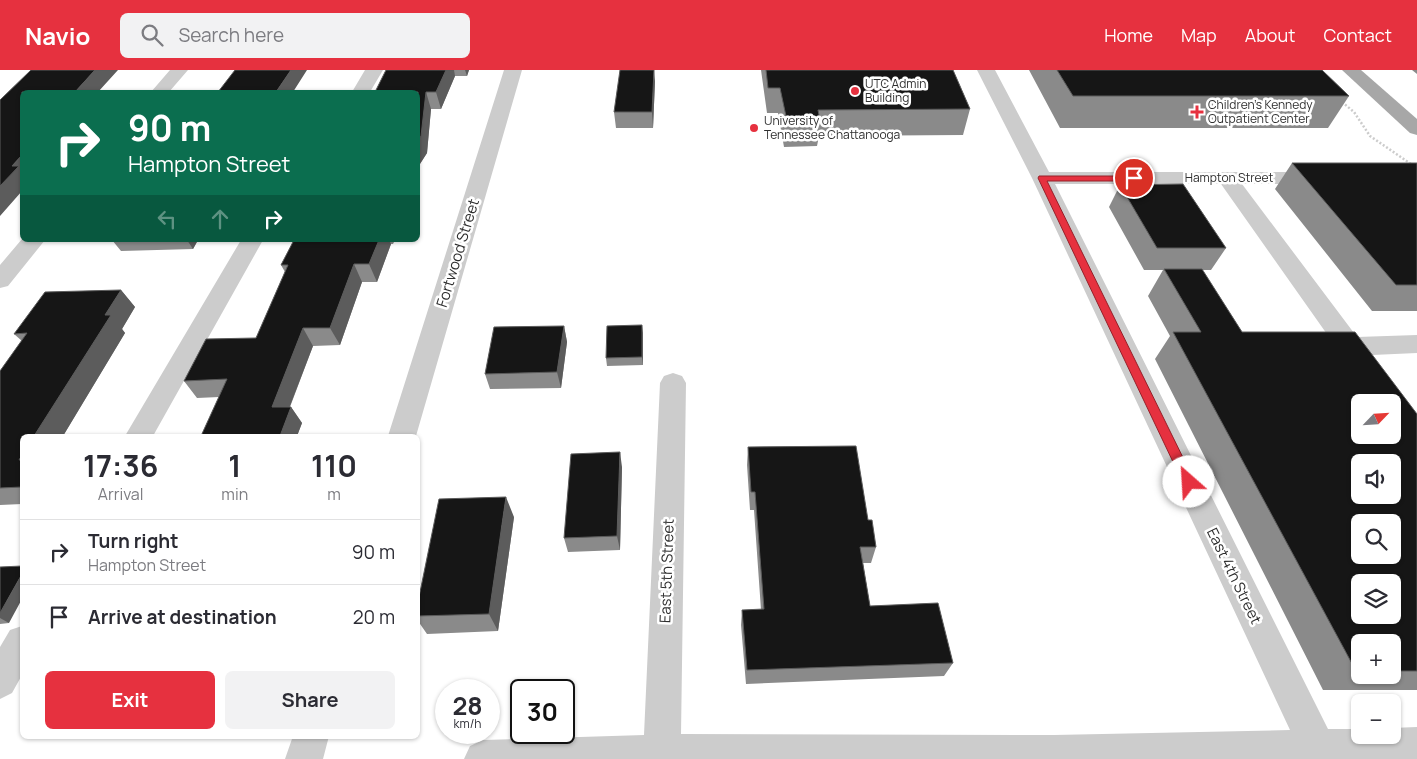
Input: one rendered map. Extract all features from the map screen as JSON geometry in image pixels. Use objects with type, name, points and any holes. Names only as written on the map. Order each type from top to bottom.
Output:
[{"type":"main road","points":[[1352,70],[1417,130]]},
{"type":"street","points":[[162,90],[179,70]]},
{"type":"street","points":[[363,90],[374,70]]},
{"type":"street","name":"Fortwood Street","points":[[403,434],[513,70]]},
{"type":"street","name":"East 4th Street","points":[[986,70],[1042,178],[1320,754]]},
{"type":"street","name":"Hampton Street","points":[[1042,178],[1342,177]]},
{"type":"street","points":[[1227,178],[1350,347]]},
{"type":"street","points":[[0,280],[32,242]]},
{"type":"street","points":[[140,434],[251,242]]},
{"type":"street","points":[[1323,347],[1417,344]]},
{"type":"street","name":"East 5th Street","points":[[662,756],[673,383]]},
{"type":"street","points":[[0,682],[20,646]]},
{"type":"street","points":[[304,759],[310,739]]},
{"type":"street","points":[[483,759],[662,756],[1320,754],[1417,746]]},
{"type":"path","points":[[1336,97],[1354,112],[1370,136],[1411,164]]},
{"type":"building","points":[[31,70],[95,70],[77,90],[20,90],[20,157],[12,166],[19,166],[0,186],[0,100]]},
{"type":"building","points":[[235,70],[291,70],[277,90],[220,90]]},
{"type":"building","points":[[386,70],[446,70],[436,92],[426,92],[420,138],[420,90],[376,90]]},
{"type":"building","points":[[620,70],[654,70],[652,112],[614,112]]},
{"type":"building","name":"UTC Admin Building","points":[[766,70],[953,70],[970,109],[818,110],[820,120],[787,121],[780,88],[768,88]]},
{"type":"building","points":[[1057,70],[1322,70],[1349,96],[1073,96]]},
{"type":"building","points":[[1292,163],[1417,163],[1417,285],[1396,285]]},
{"type":"building","points":[[1183,184],[1226,248],[1157,248],[1120,185]]},
{"type":"building","points":[[293,242],[378,242],[369,264],[354,264],[330,328],[303,328],[272,407],[291,407],[281,434],[202,434],[227,379],[184,381],[206,339],[256,338],[288,265],[281,265]]},
{"type":"building","points":[[1164,269],[1202,269],[1242,332],[1355,332],[1417,414],[1417,671],[1401,671],[1401,634],[1351,634],[1351,662],[1173,332],[1201,332]]},
{"type":"building","points":[[121,290],[105,315],[111,315],[35,434],[20,434],[20,487],[0,488],[0,371],[27,333],[14,334],[45,292]]},
{"type":"building","points":[[642,325],[642,357],[606,358],[607,326]]},
{"type":"building","points":[[564,326],[557,372],[485,374],[494,327]]},
{"type":"building","points":[[856,446],[868,520],[872,520],[876,547],[860,547],[870,606],[938,603],[953,663],[747,670],[742,610],[764,609],[755,492],[751,492],[748,447]]},
{"type":"building","points":[[620,452],[617,536],[564,538],[571,454]]},
{"type":"building","points":[[506,497],[489,614],[420,616],[420,592],[439,499]]},
{"type":"building","points":[[20,566],[20,578],[0,613],[0,567]]},
{"type":"place","name":"UTC Admin Building","points":[[855,91]]},
{"type":"place","name":"Children's Kennedy Outpatient Center","points":[[1197,112]]},
{"type":"place","name":"University of Tennessee Chattanooga","points":[[754,128]]},
{"type":"route","points":[[1134,178],[1042,178],[1189,482]]}]
